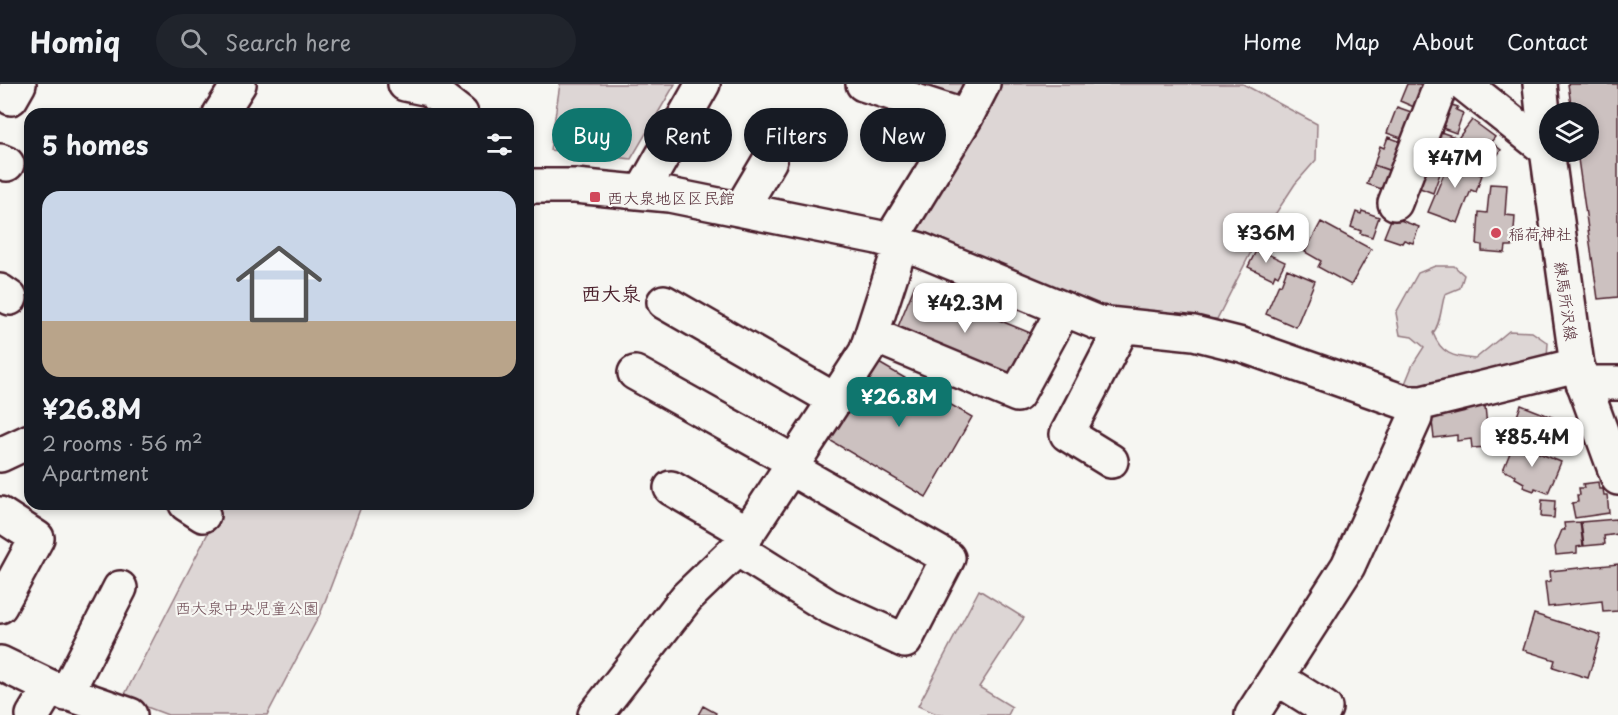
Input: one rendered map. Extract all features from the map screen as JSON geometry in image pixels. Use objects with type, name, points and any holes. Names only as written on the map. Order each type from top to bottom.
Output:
[{"type":"street","points":[[224,108],[239,84]]},
{"type":"street","points":[[642,192],[703,84]]},
{"type":"street","points":[[863,84],[966,117]]},
{"type":"street","points":[[594,715],[687,597],[742,541],[866,352],[895,242],[983,84]]},
{"type":"street","points":[[1395,203],[1441,84]]},
{"type":"street","points":[[1464,84],[1539,144]]},
{"type":"street","name":"練馬所沢線","points":[[1540,84],[1542,102]]},
{"type":"street","points":[[422,86],[453,108]]},
{"type":"street","points":[[741,209],[769,162]]},
{"type":"street","name":"練馬所沢線","points":[[1549,162],[1580,374],[1618,478]]},
{"type":"street","points":[[534,186],[575,186],[669,195],[807,221],[895,242],[921,250],[1098,323],[1194,333],[1242,345],[1407,403],[1580,374],[1618,383]]},
{"type":"street","points":[[664,302],[835,400]]},
{"type":"street","points":[[887,341],[1017,395],[1064,309]]},
{"type":"street","points":[[1111,461],[1067,434],[1123,326]]},
{"type":"street","points":[[635,373],[948,558],[905,641],[828,606],[671,488]]},
{"type":"street","points":[[1252,715],[1348,566],[1415,418],[1416,403]]},
{"type":"street","points":[[0,455],[24,444]]},
{"type":"street","points":[[0,514],[37,538],[0,606]]},
{"type":"street","points":[[33,715],[58,691],[120,588]]},
{"type":"street","points":[[0,663],[58,691],[130,715]]},
{"type":"street","points":[[1277,678],[1325,708],[1322,715]]},
{"type":"green space","points":[[560,84],[675,84],[661,108],[644,108],[644,137],[632,157],[632,108],[556,108]]},
{"type":"green space","points":[[901,84],[975,84],[956,102]]},
{"type":"green space","points":[[998,84],[1243,84],[1317,124],[1316,160],[1295,184],[1253,248],[1217,319],[1102,311],[910,228]]},
{"type":"green space","points":[[1435,266],[1454,266],[1464,275],[1460,288],[1445,294],[1439,320],[1433,333],[1444,350],[1460,357],[1475,359],[1509,331],[1532,332],[1548,343],[1547,357],[1414,390],[1404,386],[1413,364],[1424,347],[1412,337],[1400,335],[1396,313],[1418,273]]},
{"type":"green space","name":"西大泉中央児童公園","points":[[220,510],[360,510],[321,612],[267,715],[168,715],[123,698]]},
{"type":"green space","points":[[979,590],[1024,618],[979,687],[1012,707],[1008,715],[939,715],[918,706]]},
{"type":"building","points":[[1407,84],[1419,84],[1430,88],[1421,110],[1400,101]]},
{"type":"building","points":[[1568,84],[1618,84],[1618,297],[1598,299],[1578,162],[1599,162],[1599,102],[1571,102]]},
{"type":"building","points":[[1442,102],[1458,107],[1456,110],[1463,113],[1456,133],[1434,125]]},
{"type":"building","points":[[1397,107],[1417,114],[1407,140],[1387,133]]},
{"type":"building","points":[[1472,120],[1495,137],[1491,142],[1501,150],[1489,167],[1455,142]]},
{"type":"building","points":[[1432,129],[1455,137],[1445,166],[1421,158]]},
{"type":"building","points":[[1388,137],[1407,144],[1397,173],[1374,165],[1380,146],[1384,148]]},
{"type":"building","points":[[1454,150],[1466,155],[1463,164],[1481,170],[1479,174],[1482,175],[1476,192],[1471,190],[1458,223],[1428,212]]},
{"type":"building","points":[[1422,160],[1442,168],[1433,193],[1412,185]]},
{"type":"building","points":[[1374,165],[1396,173],[1390,192],[1367,184]]},
{"type":"building","points":[[1490,184],[1507,185],[1505,215],[1515,216],[1513,246],[1506,246],[1505,253],[1482,251],[1482,245],[1477,244],[1479,212],[1487,213]]},
{"type":"building","points":[[1362,211],[1379,217],[1372,237],[1351,227],[1356,212],[1361,214]]},
{"type":"building","points":[[1392,217],[1419,227],[1413,243],[1404,240],[1402,243],[1384,237]]},
{"type":"building","points":[[1321,222],[1371,249],[1351,285],[1318,267],[1321,261],[1305,252]]},
{"type":"building","points":[[1257,249],[1285,262],[1278,276],[1275,274],[1273,279],[1248,267]]},
{"type":"building","points":[[1287,269],[1315,281],[1296,327],[1266,314]]},
{"type":"building","points":[[915,285],[1035,335],[1015,384],[895,334]]},
{"type":"building","points":[[872,359],[972,417],[926,497],[826,438]]},
{"type":"building","points":[[1521,405],[1572,425],[1561,454],[1520,437],[1517,416]]},
{"type":"building","points":[[1485,406],[1489,447],[1472,448],[1471,439],[1457,441],[1457,435],[1434,438],[1431,413]]},
{"type":"building","points":[[1514,443],[1561,462],[1548,493],[1535,488],[1534,491],[1523,487],[1524,483],[1515,478],[1516,476],[1503,470]]},
{"type":"building","points":[[1598,482],[1599,489],[1603,489],[1604,495],[1607,495],[1609,513],[1575,518],[1572,503],[1578,502],[1579,488],[1584,488],[1583,484]]},
{"type":"building","points":[[1542,500],[1555,501],[1554,518],[1541,517]]},
{"type":"building","points":[[1616,519],[1618,534],[1604,536],[1605,544],[1584,546],[1581,522]]},
{"type":"building","points":[[1580,522],[1583,546],[1577,547],[1577,553],[1556,555],[1555,547],[1562,530],[1565,530],[1564,523]]},
{"type":"building","points":[[1618,564],[1618,611],[1603,612],[1602,601],[1548,607],[1545,582],[1551,581],[1550,571]]},
{"type":"building","points":[[1534,614],[1601,635],[1588,678],[1553,667],[1555,660],[1523,650]]},
{"type":"building","points":[[703,706],[716,713],[715,715],[698,715]]},
{"type":"place","name":"西大泉地区区民館","points":[[595,197]]},
{"type":"place","name":"稲荷神社","points":[[1496,233]]},
{"type":"district","name":"西大泉","points":[[611,293]]}]
